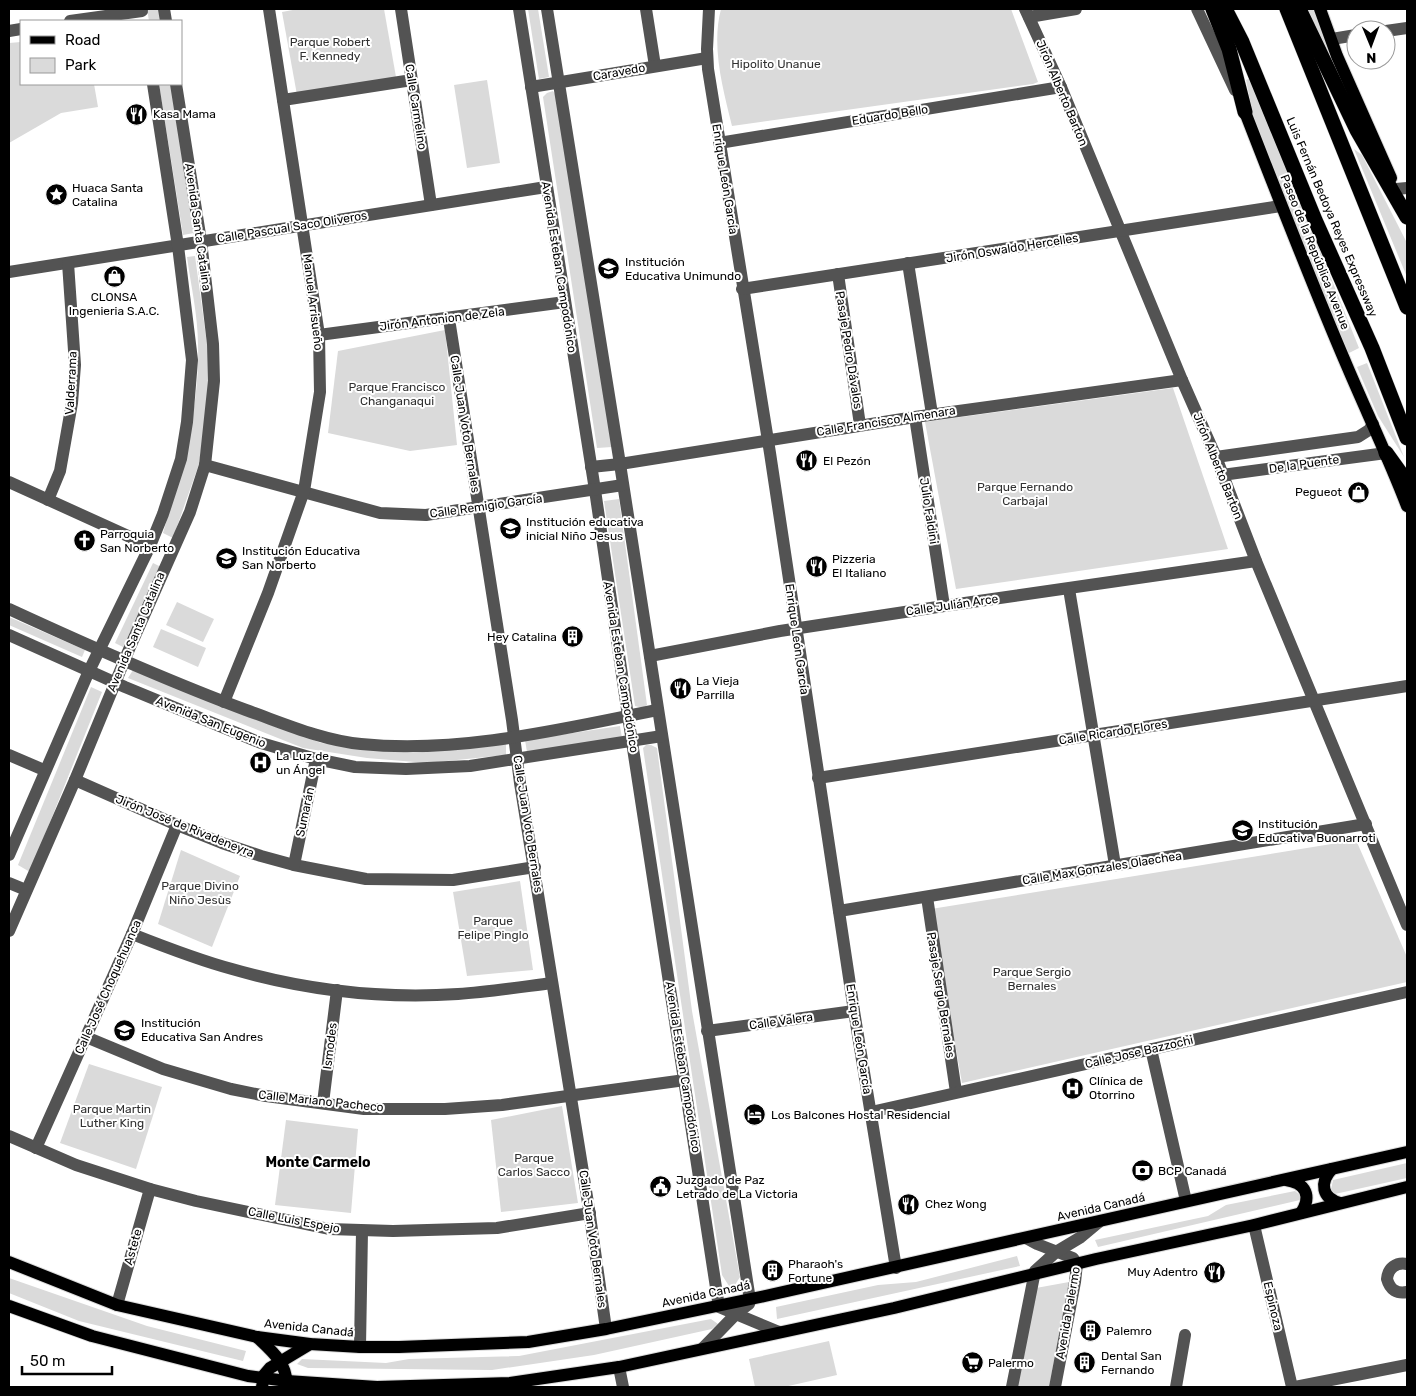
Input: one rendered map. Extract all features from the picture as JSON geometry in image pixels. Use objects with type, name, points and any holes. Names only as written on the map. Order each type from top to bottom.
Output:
[{"type":"highway","points":[[1213,9],[1229,49],[1245,112]]},
{"type":"highway","name":"Luis Fernán Bedoya Reyes Expressway","points":[[1225,9],[1242,42],[1372,348],[1407,438]]},
{"type":"highway","points":[[1287,9],[1407,307]]},
{"type":"highway","points":[[1299,9],[1357,130],[1407,217]]},
{"type":"highway","points":[[1386,453],[1407,485]]},
{"type":"main road","points":[[1320,9],[1337,56],[1402,189],[1407,217]]},
{"type":"main road","name":"Paseo de la República Avenue","points":[[1245,112],[1281,206],[1407,506]]},
{"type":"main road","name":"Avenida Canadá","points":[[9,1262],[117,1305],[256,1337],[310,1344],[360,1347],[528,1342],[606,1329],[750,1300],[1407,1152]]},
{"type":"main road","points":[[1332,1169],[1326,1175],[1324,1190],[1333,1201],[1340,1203]]},
{"type":"main road","points":[[1285,1180],[1296,1181],[1304,1188],[1307,1197],[1306,1206],[1301,1213]]},
{"type":"main road","points":[[9,1306],[56,1324],[263,1383],[441,1386],[510,1383],[619,1367],[943,1297],[1077,1264],[1254,1225],[1407,1187]]},
{"type":"main road","points":[[256,1337],[280,1362],[287,1374],[287,1384]]},
{"type":"main road","points":[[263,1383],[266,1372],[310,1344]]},
{"type":"street","name":"Manuel Arrisueño","points":[[224,702],[268,593],[304,492],[320,392],[319,335],[283,100],[273,9]]},
{"type":"street","name":"Calle Carmelino","points":[[401,9],[431,205]]},
{"type":"street","name":"Avenida Esteban Campodónico","points":[[519,9],[595,490],[719,1306]]},
{"type":"street","points":[[547,9],[624,485],[657,710],[750,1300],[749,1304],[737,1313],[703,1348]]},
{"type":"street","points":[[646,9],[656,66]]},
{"type":"street","name":"Enrique León García","points":[[709,9],[707,58],[719,143],[767,440],[854,1011],[896,1268]]},
{"type":"street","points":[[1027,13],[1076,9]]},
{"type":"street","name":"Paseo de la República Avenue","points":[[1197,9],[1245,112]]},
{"type":"street","name":"Jirón Alberto Barton","points":[[1027,13],[1061,87],[1182,380],[1216,457],[1313,701],[1366,824],[1403,903],[1406,920]]},
{"type":"street","points":[[80,20],[142,14]]},
{"type":"street","points":[[1332,39],[1346,37]]},
{"type":"street","name":"Caravedo","points":[[531,86],[707,58]]},
{"type":"street","points":[[283,100],[412,80]]},
{"type":"street","name":"Avenida Santa Catalina","points":[[9,854],[44,770],[89,671],[150,546],[163,514],[181,459],[187,422],[192,360],[178,246],[153,85]]},
{"type":"street","name":"Avenida Santa Catalina","points":[[9,931],[75,780],[124,661],[190,512],[205,466],[214,381],[213,344],[201,242],[176,85]]},
{"type":"street","name":"Eduardo Bello","points":[[719,143],[1061,87]]},
{"type":"street","name":"Calle Pascual Saco Oliveros","points":[[9,272],[546,186]]},
{"type":"street","name":"Jirón Oswaldo Hercelles","points":[[742,288],[1281,206]]},
{"type":"street","name":"Valderrama","points":[[48,500],[60,471],[72,403],[75,366],[68,263]]},
{"type":"street","points":[[908,263],[932,414]]},
{"type":"street","name":"Pasaje Pedro Dávalos","points":[[838,274],[860,425]]},
{"type":"street","name":"Jirón Antonion de Zela","points":[[319,335],[565,302]]},
{"type":"street","name":"Calle Juan Voto Bernales","points":[[449,319],[552,983],[590,1214],[606,1329]]},
{"type":"street","name":"Calle Francisco Almenara","points":[[591,467],[620,464],[915,416],[1182,380]]},
{"type":"street","name":"Julio Faldini","points":[[915,416],[944,606]]},
{"type":"street","name":"De la Puente","points":[[1216,457],[1358,437],[1370,430],[1374,424]]},
{"type":"street","name":"De la Puente","points":[[1222,475],[1386,453]]},
{"type":"street","name":"Calle Remigio García","points":[[205,466],[380,513],[426,515],[624,485]]},
{"type":"street","points":[[9,482],[150,546]]},
{"type":"street","name":"Calle Julián Arce","points":[[650,656],[795,629],[1256,561]]},
{"type":"street","points":[[1069,589],[1115,866]]},
{"type":"street","name":"Avenida San Eugenio","points":[[9,609],[124,661],[224,702],[311,734],[359,744],[440,746],[514,737],[657,710]]},
{"type":"street","name":"Avenida San Eugenio","points":[[9,635],[89,671],[261,743],[316,759],[355,767],[406,769],[470,766],[662,736]]},
{"type":"street","name":"Calle Ricardo Flores","points":[[818,778],[1407,686]]},
{"type":"street","points":[[9,755],[44,770]]},
{"type":"street","name":"Sumarán","points":[[294,865],[316,759]]},
{"type":"street","name":"Jirón José de Rivadeneyra","points":[[75,780],[177,825],[260,856],[294,865],[366,878],[453,880],[535,867]]},
{"type":"street","name":"Calle Max Gonzales Olaechea","points":[[839,911],[1366,824]]},
{"type":"street","name":"Calle José Choquehuanca","points":[[36,1148],[132,934],[177,825]]},
{"type":"street","points":[[9,882],[26,890]]},
{"type":"street","name":"Pasaje Sergio Bernales","points":[[927,896],[956,1092]]},
{"type":"street","points":[[132,934],[182,954],[233,970],[284,982],[337,990],[398,995],[458,994],[552,983]]},
{"type":"street","name":"Ismodes","points":[[323,1102],[337,990]]},
{"type":"street","name":"Calle Jose Bazzochi","points":[[871,1112],[1407,992]]},
{"type":"street","name":"Calle Valera","points":[[707,1031],[854,1011]]},
{"type":"street","name":"Calle Mariano Pacheco","points":[[86,1037],[163,1069],[231,1089],[266,1096],[323,1102],[364,1109],[445,1109],[502,1105],[685,1080]]},
{"type":"street","points":[[1151,1049],[1186,1201]]},
{"type":"street","name":"Calle Luis Espejo","points":[[9,1136],[76,1165],[150,1189],[196,1201],[329,1229],[362,1231],[497,1228],[590,1214]]},
{"type":"street","name":"Astete","points":[[117,1305],[150,1189]]},
{"type":"street","name":"Avenida Palermo","points":[[1034,1275],[1038,1267],[1056,1252],[1081,1237],[1098,1222]]},
{"type":"street","name":"Espinoza","points":[[1254,1225],[1294,1387]]},
{"type":"street","points":[[360,1347],[362,1231]]},
{"type":"street","name":"Avenida Palermo","points":[[1026,1238],[1073,1258],[1077,1264],[1055,1387]]},
{"type":"street","points":[[1407,1264],[1402,1263],[1393,1266],[1387,1280],[1395,1292],[1407,1297]]},
{"type":"street","points":[[1012,1387],[1034,1275]]},
{"type":"street","points":[[719,1306],[722,1309],[737,1313],[779,1332]]},
{"type":"street","points":[[1176,1387],[1185,1335]]},
{"type":"street","points":[[1294,1387],[1407,1365]]},
{"type":"street","points":[[619,1367],[623,1387]]},
{"type":"green space","points":[[147,9],[160,9],[162,20],[149,20]]},
{"type":"green space","name":"Parque Robert F. Kennedy","points":[[298,9],[384,9],[396,77],[297,95],[282,12]]},
{"type":"green space","points":[[528,9],[538,9],[549,77],[539,79]]},
{"type":"green space","name":"Hipolito Unanue","points":[[721,9],[1011,9],[1038,82],[732,126],[719,68],[717,38]]},
{"type":"green space","points":[[1302,9],[1313,9],[1366,137]]},
{"type":"green space","points":[[20,42],[20,85],[94,85],[98,107],[61,113],[9,143],[9,43]]},
{"type":"green space","points":[[1251,78],[1359,348],[1347,354],[1257,135],[1246,80]]},
{"type":"green space","points":[[487,80],[500,163],[467,168],[454,85]]},
{"type":"green space","points":[[159,85],[171,85],[194,233],[183,235]]},
{"type":"green space","points":[[553,91],[558,98],[612,447],[597,448],[543,97]]},
{"type":"green space","points":[[1354,149],[1362,155],[1407,243],[1407,277]]},
{"type":"green space","points":[[195,256],[210,366],[199,464],[173,538],[163,533],[193,417],[198,369],[197,323],[187,257]]},
{"type":"green space","name":"Parque Francisco Changanaqui","points":[[445,330],[457,445],[410,451],[328,433],[338,351]]},
{"type":"green space","points":[[1367,363],[1404,457],[1378,416],[1357,367]]},
{"type":"green space","name":"Parque Fernando Carbajal","points":[[1173,388],[1228,549],[956,589],[925,422]]},
{"type":"green space","points":[[619,499],[647,705],[643,708],[635,706],[604,501]]},
{"type":"green space","points":[[153,563],[161,567],[123,647],[115,643]]},
{"type":"green space","points":[[177,602],[214,619],[203,642],[166,625]]},
{"type":"green space","points":[[9,617],[85,650],[82,657],[9,625]]},
{"type":"green space","points":[[161,629],[206,648],[198,667],[153,647]]},
{"type":"green space","points":[[133,670],[321,743],[413,753],[506,743],[506,755],[427,763],[367,758],[303,748],[128,678]]},
{"type":"green space","points":[[91,687],[102,692],[30,872],[18,865]]},
{"type":"green space","points":[[620,726],[622,738],[527,752],[525,740]]},
{"type":"green space","points":[[646,745],[657,748],[692,1011],[740,1277],[735,1285],[729,1286],[722,1275],[643,748]]},
{"type":"green space","name":"Parque Sergio Bernales","points":[[1356,840],[1407,957],[1407,982],[962,1083],[931,909]]},
{"type":"green space","name":"Parque Divino Niño Jesùs","points":[[181,850],[240,876],[212,947],[158,924]]},
{"type":"green space","name":"Parque Felipe Pinglo","points":[[520,881],[533,970],[467,976],[453,892]]},
{"type":"green space","name":"Parque Martin Luther King","points":[[89,1064],[162,1087],[136,1169],[60,1143]]},
{"type":"green space","name":"Parque Carlos Sacco","points":[[562,1106],[578,1203],[501,1212],[491,1120]]},
{"type":"green space","points":[[286,1120],[358,1129],[351,1213],[275,1205]]},
{"type":"green space","points":[[1407,1163],[1407,1178],[1335,1194],[1331,1190],[1333,1180]]},
{"type":"green space","points":[[1295,1191],[1300,1195],[1300,1200],[1098,1247],[1095,1240],[1208,1216],[1226,1205]]},
{"type":"green space","points":[[1017,1256],[1020,1266],[777,1319],[776,1307],[878,1285],[916,1282]]},
{"type":"green space","points":[[9,1278],[147,1326],[246,1351],[243,1361],[79,1321],[9,1293]]},
{"type":"green space","points":[[1069,1282],[1049,1387],[1017,1387],[1036,1288]]},
{"type":"green space","points":[[711,1319],[718,1324],[712,1329],[594,1355],[492,1370],[308,1368],[297,1364],[302,1359],[386,1363],[409,1359],[519,1356]]},
{"type":"green space","points":[[829,1341],[837,1375],[784,1387],[755,1387],[749,1359]]},
{"type":"place","name":"Kasa Mama","points":[[137,114]]},
{"type":"place","name":"Huaca Santa Catalina","points":[[56,195]]},
{"type":"place","name":"Institución Educativa Unimundo","points":[[609,269]]},
{"type":"place","name":"CLONSA Ingenieria S.A.C.","points":[[114,276]]},
{"type":"place","name":"El Pezón","points":[[807,461]]},
{"type":"place","name":"Pegueot","points":[[1358,492]]},
{"type":"place","name":"Institución educativa inicial Niño Jesus","points":[[510,529]]},
{"type":"place","name":"Parroquia San Norberto","points":[[84,541]]},
{"type":"place","name":"Institución Educativa San Norberto","points":[[226,558]]},
{"type":"place","name":"Pizzeria El Italiano","points":[[816,566]]},
{"type":"place","name":"Hey Catalina","points":[[573,637]]},
{"type":"place","name":"La Vieja Parrilla","points":[[680,688]]},
{"type":"place","name":"La Luz de un Ángel","points":[[260,763]]},
{"type":"place","name":"Institución Educativa Buonarroti","points":[[1242,831]]},
{"type":"place","name":"Institución Educativa San Andres","points":[[125,1030]]},
{"type":"place","name":"Clínica de Otorrino","points":[[1073,1088]]},
{"type":"place","name":"Los Balcones Hostal Residencial","points":[[755,1115]]},
{"type":"place","name":"BCP Canadá","points":[[1142,1171]]},
{"type":"place","name":"Juzgado de Paz Letrado de La Victoria","points":[[660,1187]]},
{"type":"place","name":"Chez Wong","points":[[909,1204]]},
{"type":"place","name":"Pharaoh's Fortune","points":[[772,1271]]},
{"type":"place","name":"Muy Adentro","points":[[1214,1272]]},
{"type":"place","name":"Palemro","points":[[1090,1331]]},
{"type":"place","name":"Palermo","points":[[972,1363]]},
{"type":"place","name":"Dental San Fernando","points":[[1085,1363]]},
{"type":"district","name":"Monte Carmelo","points":[[318,1162]]}]
